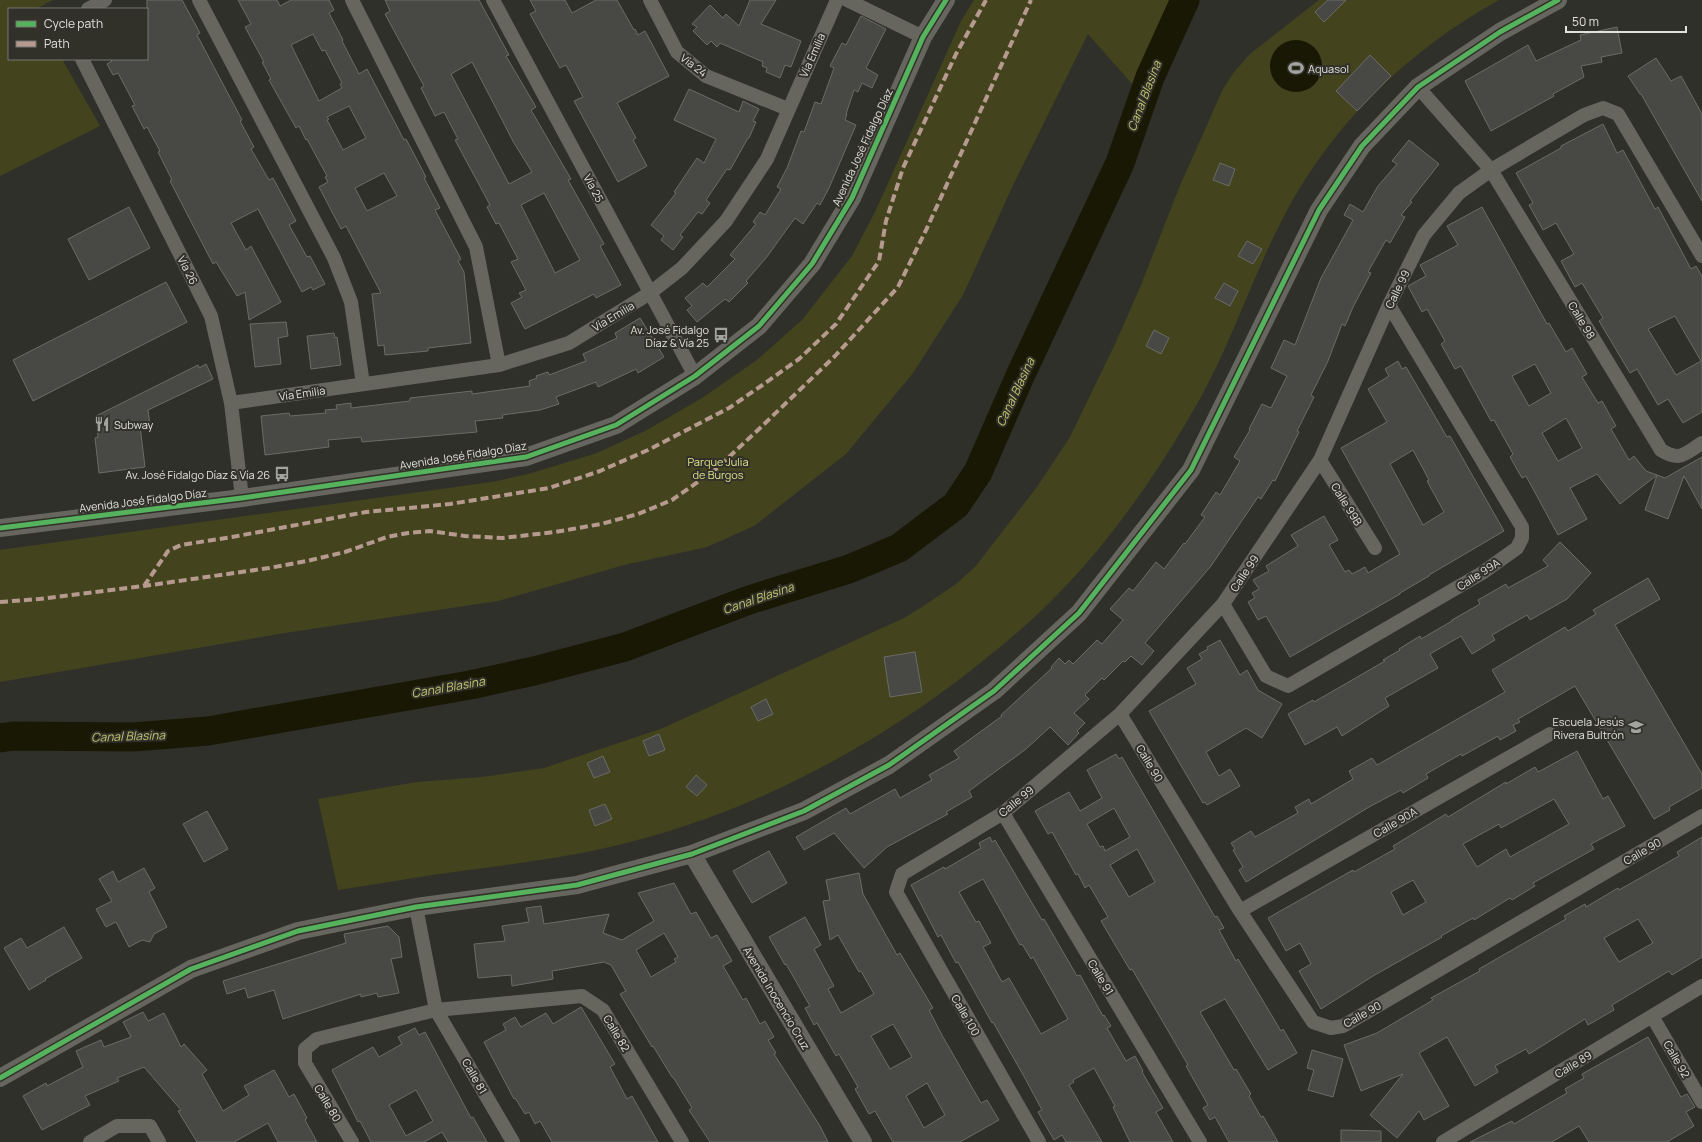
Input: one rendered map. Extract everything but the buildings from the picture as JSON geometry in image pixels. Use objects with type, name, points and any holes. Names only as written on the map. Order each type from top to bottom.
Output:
[{"type":"street","points":[[90,8],[105,0]]},
{"type":"street","points":[[199,0],[334,258],[351,302],[363,384]]},
{"type":"street","points":[[352,0],[476,247],[498,365]]},
{"type":"street","name":"Vía 25","points":[[493,0],[695,376]]},
{"type":"street","name":"Vía 24","points":[[650,0],[677,52],[706,76],[788,109]]},
{"type":"street","name":"Vía Emilia","points":[[231,403],[498,365],[568,343],[650,293],[682,268],[726,221],[767,158],[837,0]]},
{"type":"street","points":[[847,0],[923,37]]},
{"type":"street","name":"Avenida José Fidalgo Díaz","points":[[0,528],[242,498],[526,457],[616,424],[695,376],[759,326],[812,264],[852,198],[923,37],[946,0]]},
{"type":"street","points":[[0,1078],[192,969],[298,931],[416,907],[577,885],[692,854],[804,811],[889,765],[994,691],[1079,613],[1191,470],[1319,210],[1362,146],[1418,87],[1500,32],[1558,0]]},
{"type":"street","name":"Vía 26","points":[[83,60],[211,316],[231,403],[242,498]]},
{"type":"street","name":"Calle 98","points":[[1418,87],[1491,170],[1661,450],[1671,456],[1682,455],[1702,443]]},
{"type":"street","points":[[1491,170],[1584,115],[1603,108],[1618,114],[1702,256]]},
{"type":"street","name":"Calle 99","points":[[896,892],[902,874],[1003,813],[1120,714],[1223,604],[1320,460],[1389,305],[1424,235],[1459,193],[1491,170]]},
{"type":"street","name":"Calle 99A","points":[[1223,604],[1266,676],[1288,686],[1482,573],[1517,548],[1522,538],[1522,527],[1389,305]]},
{"type":"street","name":"Calle 99B","points":[[1320,460],[1375,548]]},
{"type":"street","name":"Calle 90","points":[[1120,714],[1240,911],[1313,1022],[1331,1028],[1343,1026],[1702,816]]},
{"type":"street","name":"Calle 90A","points":[[1240,911],[1550,734]]},
{"type":"street","name":"Calle 91","points":[[1003,813],[1200,1142]]},
{"type":"street","name":"Avenida Inocencio Cruz","points":[[692,854],[862,1142]]},
{"type":"street","name":"Calle 100","points":[[896,892],[1035,1141]]},
{"type":"street","name":"Calle 81","points":[[416,907],[436,1010],[513,1142]]},
{"type":"street","name":"Calle 89","points":[[1443,1142],[1702,986]]},
{"type":"street","name":"Calle 82","points":[[305,1063],[305,1049],[317,1039],[436,1010],[582,996],[603,1010],[682,1142]]},
{"type":"street","name":"Calle 92","points":[[1652,1016],[1702,1102]]},
{"type":"street","name":"Calle 80","points":[[305,1063],[352,1142]]},
{"type":"street","points":[[90,1142],[117,1126],[150,1126],[159,1142]]},
{"type":"green space","points":[[0,0],[53,0],[38,8],[8,8],[8,60],[63,60],[100,126],[0,176]]},
{"type":"green space","name":"Parque Julia de Burgos","points":[[974,0],[1170,0],[1133,85],[1088,34],[1014,183],[963,295],[913,373],[846,454],[754,526],[707,547],[624,565],[498,601],[285,633],[0,682],[0,550],[492,482],[532,473],[597,453],[647,430],[702,398],[757,360],[802,320],[852,256],[875,212],[961,21]]},
{"type":"green space","points":[[1319,0],[1499,0],[1465,20],[1433,42],[1403,67],[1374,93],[1324,152],[1302,184],[1283,218],[1213,373],[1171,448],[1136,500],[1097,551],[1056,596],[1027,624],[974,668],[934,698],[892,726],[849,752],[804,776],[758,798],[710,817],[663,833],[576,854],[338,890],[318,799],[417,782],[482,777],[544,768],[663,728],[904,618],[956,584],[975,567],[1037,487],[1070,437],[1115,344],[1139,290],[1179,188],[1223,89],[1234,72],[1250,54]]},
{"type":"water","points":[[1170,0],[1197,0],[1184,20],[1149,109],[1133,85]]},
{"type":"water","name":"Aquasol","points":[[1296,40],[1310,44],[1318,52],[1322,66],[1318,80],[1310,88],[1296,92],[1282,88],[1274,80],[1270,66],[1274,52],[1282,44]]},
{"type":"waterway","name":"Canal Blasina","points":[[0,738],[14,736],[133,737],[208,731],[470,685],[534,671],[625,647],[749,600],[849,569],[899,548],[956,505],[978,472],[1020,376],[1120,163],[1150,77],[1185,0]]},
{"type":"marked path","points":[[144,586],[168,551],[181,545],[366,512],[450,504],[549,488],[600,471],[648,450],[729,408],[761,386],[799,359],[836,324],[879,261],[886,221],[903,168],[956,54],[986,0]]},
{"type":"marked path","points":[[0,602],[39,599],[144,586],[269,568],[345,552],[387,537],[408,533],[430,531],[465,536],[503,538],[555,532],[601,524],[638,514],[672,500],[715,470],[759,429],[835,356],[898,287],[927,228],[1031,0]]},
{"type":"cycle path","points":[[0,528],[242,498],[526,457],[616,425],[695,376],[759,326],[812,264],[852,198],[923,37],[946,0]]},
{"type":"cycle path","points":[[0,1078],[191,969],[298,931],[416,907],[577,885],[692,854],[804,811],[889,765],[994,691],[1079,613],[1191,470],[1319,210],[1362,146],[1418,87],[1500,32],[1558,0]]},
{"type":"place","name":"Aquasol","points":[[1296,68]]},
{"type":"place","name":"Av. José Fidalgo Díaz & Vía 25","points":[[721,335]]},
{"type":"place","name":"Subway","points":[[102,424]]},
{"type":"place","name":"Av. José Fidalgo Díaz & Vía 26","points":[[282,474]]},
{"type":"place","name":"Escuela Jesús Rivera Bultrón","points":[[1636,727]]}]
